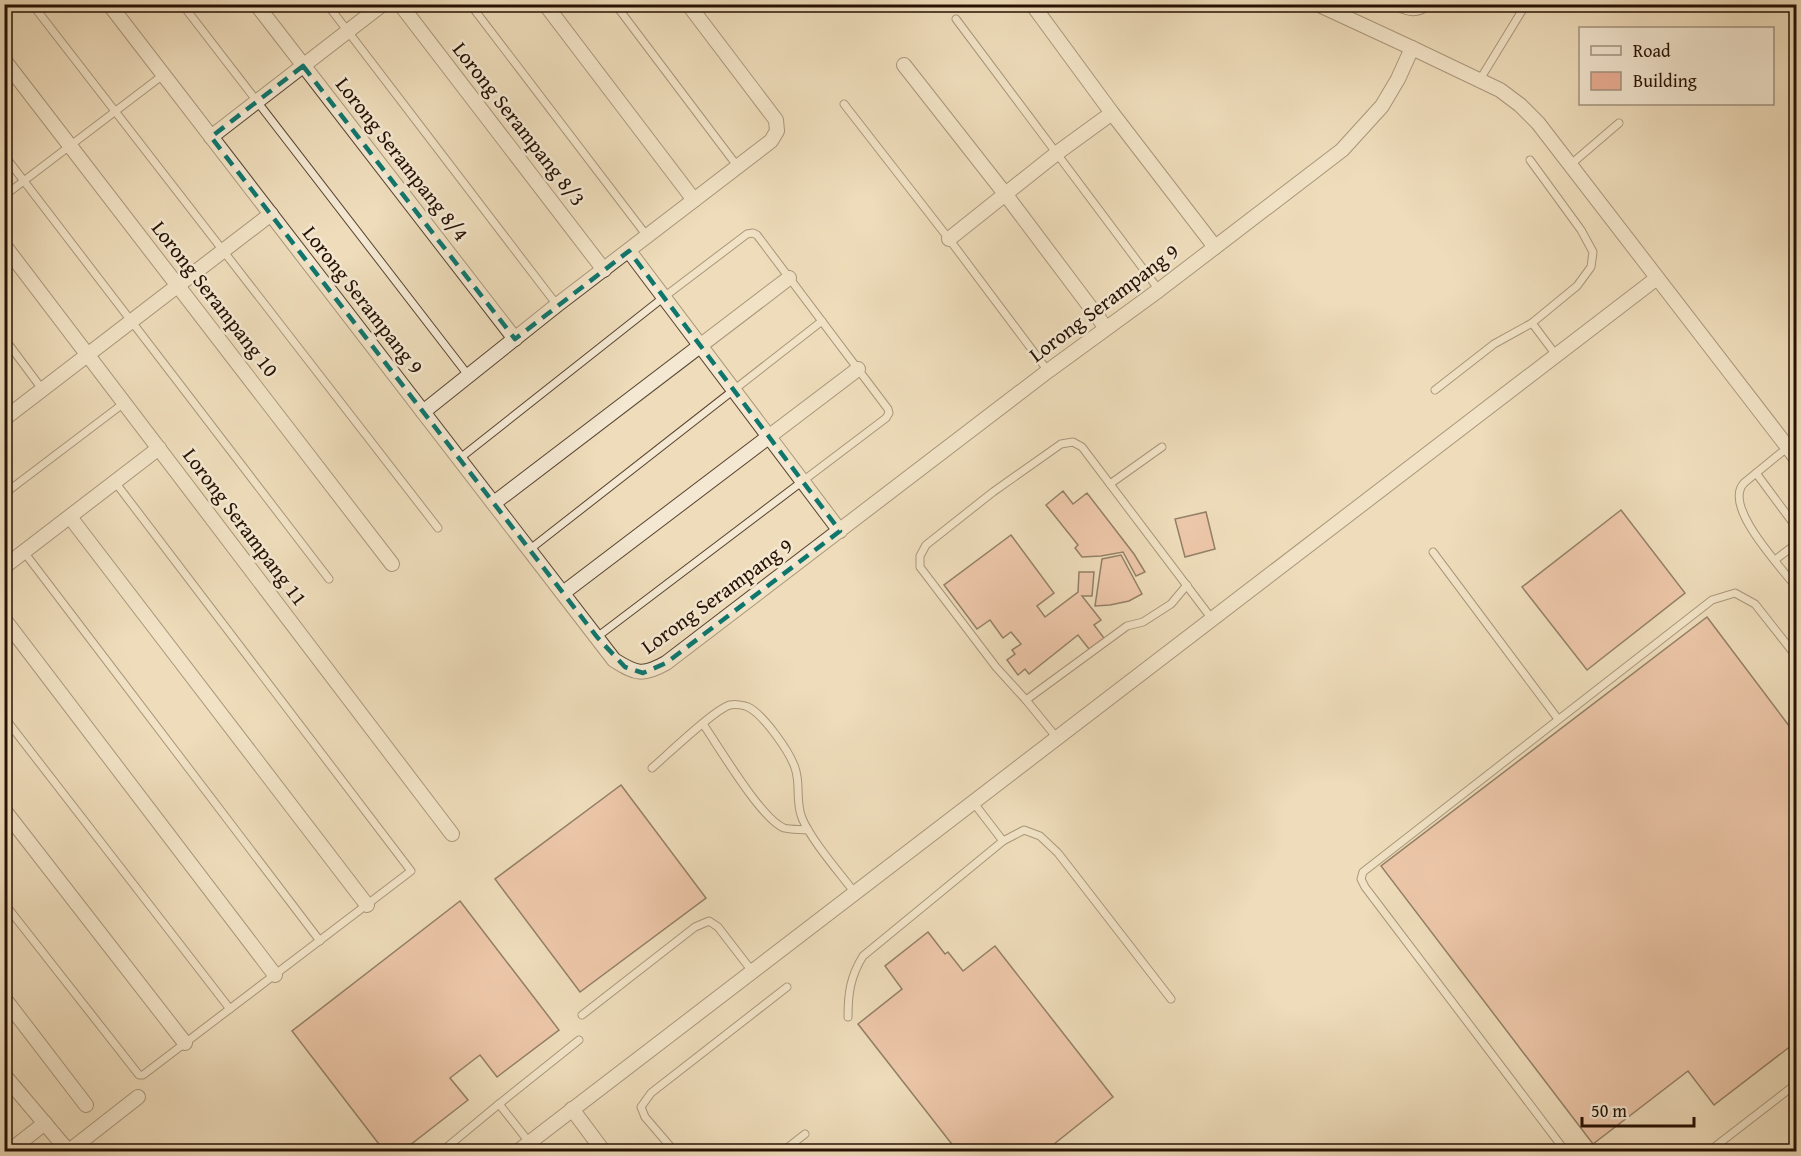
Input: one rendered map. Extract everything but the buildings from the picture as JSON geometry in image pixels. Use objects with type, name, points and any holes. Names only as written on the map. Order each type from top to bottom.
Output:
[{"type":"street","name":"Lorong Serampang 9","points":[[109,4],[614,660],[633,671],[644,673],[666,663],[1342,150],[1383,105],[1412,48]]},
{"type":"street","name":"Lorong Serampang 8/4","points":[[256,4],[515,339]]},
{"type":"street","points":[[211,136],[383,4]]},
{"type":"street","name":"Lorong Serampang 8/3","points":[[400,4],[604,270]]},
{"type":"street","points":[[545,4],[694,200]]},
{"type":"street","points":[[423,412],[557,305],[771,141],[777,131],[776,120],[688,4]]},
{"type":"street","points":[[1032,4],[1215,247]]},
{"type":"street","points":[[1317,4],[1500,90],[1520,105],[1538,123],[1792,453]]},
{"type":"street","points":[[1400,4],[1409,9],[1416,9],[1424,4]]},
{"type":"street","name":"Lorong Serampang 10","points":[[4,60],[392,564]]},
{"type":"street","points":[[904,65],[1106,328]]},
{"type":"street","points":[[949,239],[1057,153],[1112,113]]},
{"type":"street","points":[[4,419],[270,214]]},
{"type":"street","name":"Lorong Serampang 11","points":[[4,245],[452,834]]},
{"type":"street","points":[[628,251],[840,531]]},
{"type":"street","points":[[494,503],[789,278]]},
{"type":"street","points":[[517,1152],[1657,278]]},
{"type":"street","points":[[563,593],[858,369]]},
{"type":"street","points":[[4,567],[159,448]]},
{"type":"street","points":[[70,517],[367,905]]},
{"type":"street","points":[[4,619],[275,975]]},
{"type":"street","points":[[4,810],[185,1043]]},
{"type":"street","points":[[4,998],[86,1105]]},
{"type":"street","points":[[4,1075],[69,1151],[138,1097]]},
{"type":"street","points":[[572,1109],[604,1152]]},
{"type":"street","points":[[6,1151],[45,1123]]},
{"type":"lane","points":[[32,4],[438,528]]},
{"type":"lane","points":[[182,4],[468,375]]},
{"type":"lane","points":[[327,4],[557,305]]},
{"type":"lane","points":[[470,4],[648,236]]},
{"type":"lane","points":[[615,4],[738,167]]},
{"type":"lane","points":[[1479,81],[1526,4]]},
{"type":"lane","points":[[956,19],[1160,290]]},
{"type":"lane","points":[[4,196],[163,75]]},
{"type":"lane","points":[[844,104],[1048,371]]},
{"type":"lane","points":[[1570,165],[1619,123]]},
{"type":"lane","points":[[4,155],[329,579]]},
{"type":"lane","points":[[1435,390],[1494,344],[1532,323],[1577,286],[1591,267],[1593,252],[1581,230],[1530,160]]},
{"type":"lane","points":[[459,459],[747,234],[757,235],[889,413],[886,418],[803,482],[597,637]]},
{"type":"lane","points":[[529,550],[822,321]]},
{"type":"lane","points":[[1532,323],[1556,355]]},
{"type":"lane","points":[[4,338],[43,390]]},
{"type":"lane","points":[[4,495],[124,403]]},
{"type":"lane","points":[[1057,738],[996,667],[920,567],[920,556],[926,544],[993,492],[1061,444],[1073,442],[1082,447],[1212,619]]},
{"type":"lane","points":[[1110,484],[1162,447]]},
{"type":"lane","points":[[1792,453],[1756,473],[1739,489],[1738,497],[1741,512],[1750,527],[1797,587]]},
{"type":"lane","points":[[1756,473],[1797,528]]},
{"type":"lane","points":[[4,903],[135,1073],[143,1075],[411,871],[115,482]]},
{"type":"lane","points":[[1775,560],[1797,544]]},
{"type":"lane","points":[[24,552],[320,941]]},
{"type":"lane","points":[[1432,552],[1558,719]]},
{"type":"lane","points":[[1026,700],[1126,626],[1143,622],[1171,604],[1187,585]]},
{"type":"lane","points":[[1566,1152],[1365,887],[1361,879],[1363,872],[1712,600],[1735,593],[1755,603],[1797,656]]},
{"type":"lane","points":[[652,768],[703,724],[730,705],[746,705],[759,714],[777,736],[795,765],[801,817],[808,830],[855,893]]},
{"type":"lane","points":[[4,717],[230,1010]]},
{"type":"lane","points":[[703,724],[751,796],[770,818],[784,828],[808,830]]},
{"type":"lane","points":[[973,802],[1003,842]]},
{"type":"lane","points":[[848,1017],[853,972],[862,956],[1003,842],[1024,830],[1040,836],[1058,853],[1171,999]]},
{"type":"lane","points":[[582,1015],[695,927],[709,921],[718,927],[752,971]]},
{"type":"lane","points":[[675,1152],[645,1117],[641,1107],[651,1093],[787,987]]},
{"type":"lane","points":[[441,1152],[579,1040]]},
{"type":"lane","points":[[1708,1152],[1797,1084]]},
{"type":"lane","points":[[499,1104],[529,1142]]},
{"type":"lane","points":[[782,1152],[805,1134]]},
{"type":"highlighted area","points":[[303,66],[515,339],[629,251],[840,531],[666,663],[643,673],[625,667],[597,637],[211,137]]}]
